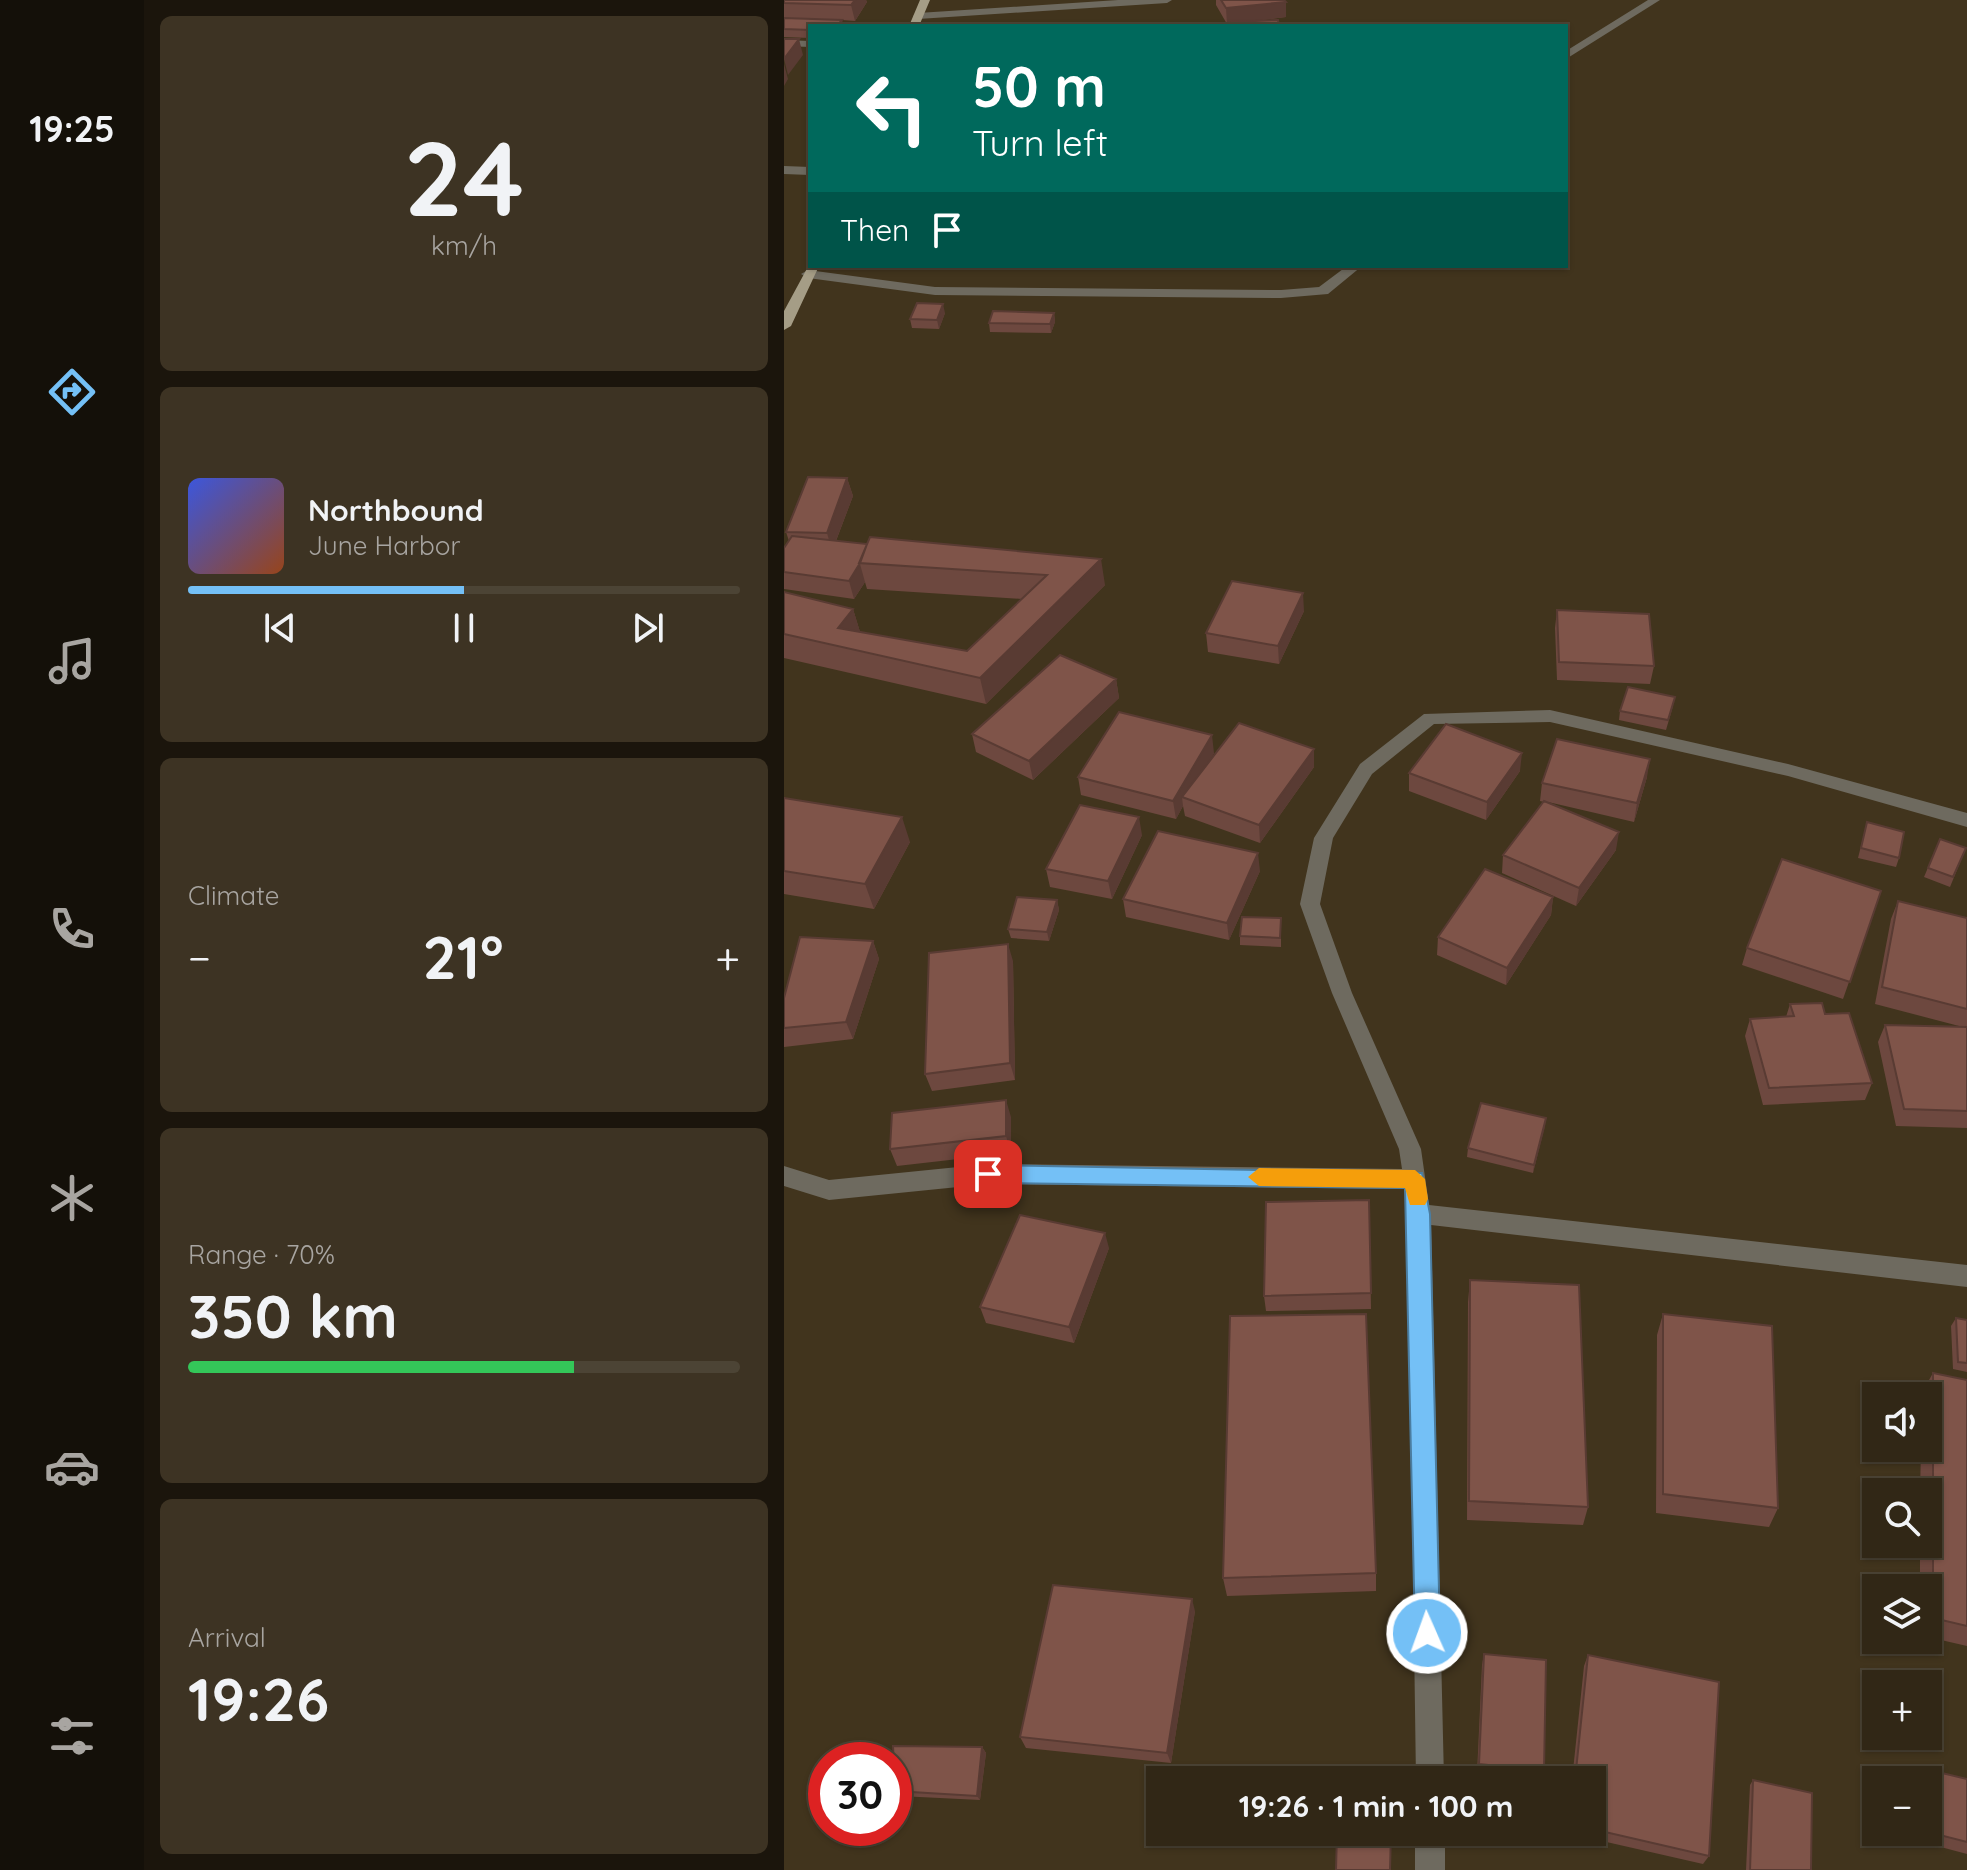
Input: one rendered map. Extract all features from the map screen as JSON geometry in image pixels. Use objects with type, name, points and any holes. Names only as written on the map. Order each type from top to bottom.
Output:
[{"type":"main road","points":[[916,21],[925,0]]},
{"type":"main road","points":[[784,326],[810,270]]},
{"type":"street","points":[[916,21],[1167,0]]},
{"type":"street","points":[[1568,55],[1655,0]]},
{"type":"street","points":[[784,43],[808,44]]},
{"type":"street","points":[[784,170],[808,171]]},
{"type":"street","points":[[810,270],[935,291],[1281,294],[1323,291],[1352,268]]},
{"type":"street","points":[[1430,1766],[1419,1214],[1410,1149],[1342,993],[1310,904],[1324,838],[1366,769],[1430,718],[1550,716],[1788,770],[1967,820]]},
{"type":"street","points":[[784,1176],[829,1190],[988,1174],[1415,1179]]},
{"type":"street","points":[[1419,1214],[1967,1276]]},
{"type":"street","points":[[1430,1846],[1430,1870]]},
{"type":"building","points":[[784,0],[855,0],[851,5],[784,3]]},
{"type":"building","points":[[1221,0],[1284,0],[1286,2],[1226,8]]},
{"type":"building","points":[[784,18],[842,20],[839,24],[808,24],[808,30],[784,29]]},
{"type":"building","points":[[1278,20],[1279,24],[1232,24]]},
{"type":"building","points":[[784,39],[799,39],[784,59]]},
{"type":"building","points":[[917,303],[943,304],[937,320],[910,319]]},
{"type":"building","points":[[993,311],[1054,313],[1050,324],[989,323]]},
{"type":"building","points":[[808,477],[847,478],[827,533],[786,532]]},
{"type":"building","points":[[792,536],[867,544],[849,581],[784,572],[784,548]]},
{"type":"building","points":[[870,537],[1101,559],[980,678],[784,634],[784,592],[853,609],[838,628],[967,651],[1047,575],[859,563]]},
{"type":"building","points":[[1232,581],[1303,593],[1278,646],[1206,633]]},
{"type":"building","points":[[1557,610],[1649,614],[1654,666],[1559,662]]},
{"type":"building","points":[[1060,655],[1116,679],[1029,761],[972,734]]},
{"type":"building","points":[[1628,687],[1675,697],[1668,720],[1620,711]]},
{"type":"building","points":[[1119,712],[1212,735],[1173,801],[1078,777]]},
{"type":"building","points":[[1239,723],[1314,749],[1259,825],[1182,797]]},
{"type":"building","points":[[1446,724],[1522,753],[1487,802],[1409,773]]},
{"type":"building","points":[[1557,739],[1650,759],[1637,803],[1542,783]]},
{"type":"building","points":[[784,798],[902,817],[865,884],[784,871]]},
{"type":"building","points":[[1544,801],[1619,832],[1579,888],[1503,855]]},
{"type":"building","points":[[1080,805],[1139,817],[1108,881],[1046,869]]},
{"type":"building","points":[[1867,822],[1904,832],[1899,858],[1861,848]]},
{"type":"building","points":[[1158,831],[1258,853],[1227,923],[1123,899]]},
{"type":"building","points":[[1940,839],[1966,848],[1953,877],[1928,868]]},
{"type":"building","points":[[1782,859],[1881,891],[1850,982],[1747,948]]},
{"type":"building","points":[[1485,869],[1553,897],[1507,968],[1438,937]]},
{"type":"building","points":[[1017,897],[1057,900],[1047,932],[1008,929]]},
{"type":"building","points":[[1898,901],[1967,918],[1967,1009],[1882,987]]},
{"type":"building","points":[[1242,917],[1281,918],[1280,938],[1240,936]]},
{"type":"building","points":[[800,937],[873,941],[846,1022],[784,1028],[784,998]]},
{"type":"building","points":[[1008,944],[1010,1063],[925,1074],[929,953]]},
{"type":"building","points":[[1822,1003],[1825,1014],[1849,1013],[1872,1083],[1769,1088],[1750,1019],[1794,1016],[1790,1004]]},
{"type":"building","points":[[1885,1025],[1967,1027],[1967,1111],[1904,1109]]},
{"type":"building","points":[[1006,1100],[1006,1136],[890,1149],[892,1113]]},
{"type":"building","points":[[1481,1103],[1546,1118],[1534,1165],[1468,1148]]},
{"type":"building","points":[[1369,1200],[1371,1293],[1264,1296],[1266,1202]]},
{"type":"building","points":[[1020,1215],[1105,1233],[1069,1327],[980,1307]]},
{"type":"building","points":[[1470,1280],[1579,1285],[1588,1507],[1469,1501]]},
{"type":"building","points":[[1366,1314],[1376,1573],[1223,1578],[1230,1316]]},
{"type":"building","points":[[1663,1314],[1772,1326],[1778,1508],[1663,1494]]},
{"type":"building","points":[[1956,1318],[1967,1320],[1967,1363],[1958,1362]]},
{"type":"building","points":[[1933,1373],[1967,1380],[1967,1626],[1942,1620],[1942,1574],[1933,1574],[1933,1558],[1942,1558],[1942,1478],[1933,1478],[1933,1462],[1942,1462],[1942,1382],[1933,1382]]},
{"type":"building","points":[[1053,1585],[1192,1599],[1167,1753],[1020,1737]]},
{"type":"building","points":[[1484,1654],[1546,1660],[1544,1766],[1479,1764]]},
{"type":"building","points":[[1588,1655],[1719,1682],[1709,1856],[1606,1832],[1606,1766],[1576,1766]]},
{"type":"building","points":[[912,1746],[982,1747],[977,1796],[912,1792]]},
{"type":"building","points":[[1942,1773],[1967,1779],[1967,1842],[1942,1836]]},
{"type":"building","points":[[1753,1780],[1812,1793],[1811,1870],[1750,1870]]},
{"type":"building","points":[[1337,1846],[1391,1846],[1390,1870],[1336,1870]]},
{"type":"slow traffic","points":[[1259,1177],[1415,1179],[1417,1199]]},
{"type":"route","points":[[988,1174],[1415,1179],[1419,1214],[1427,1633]]}]
